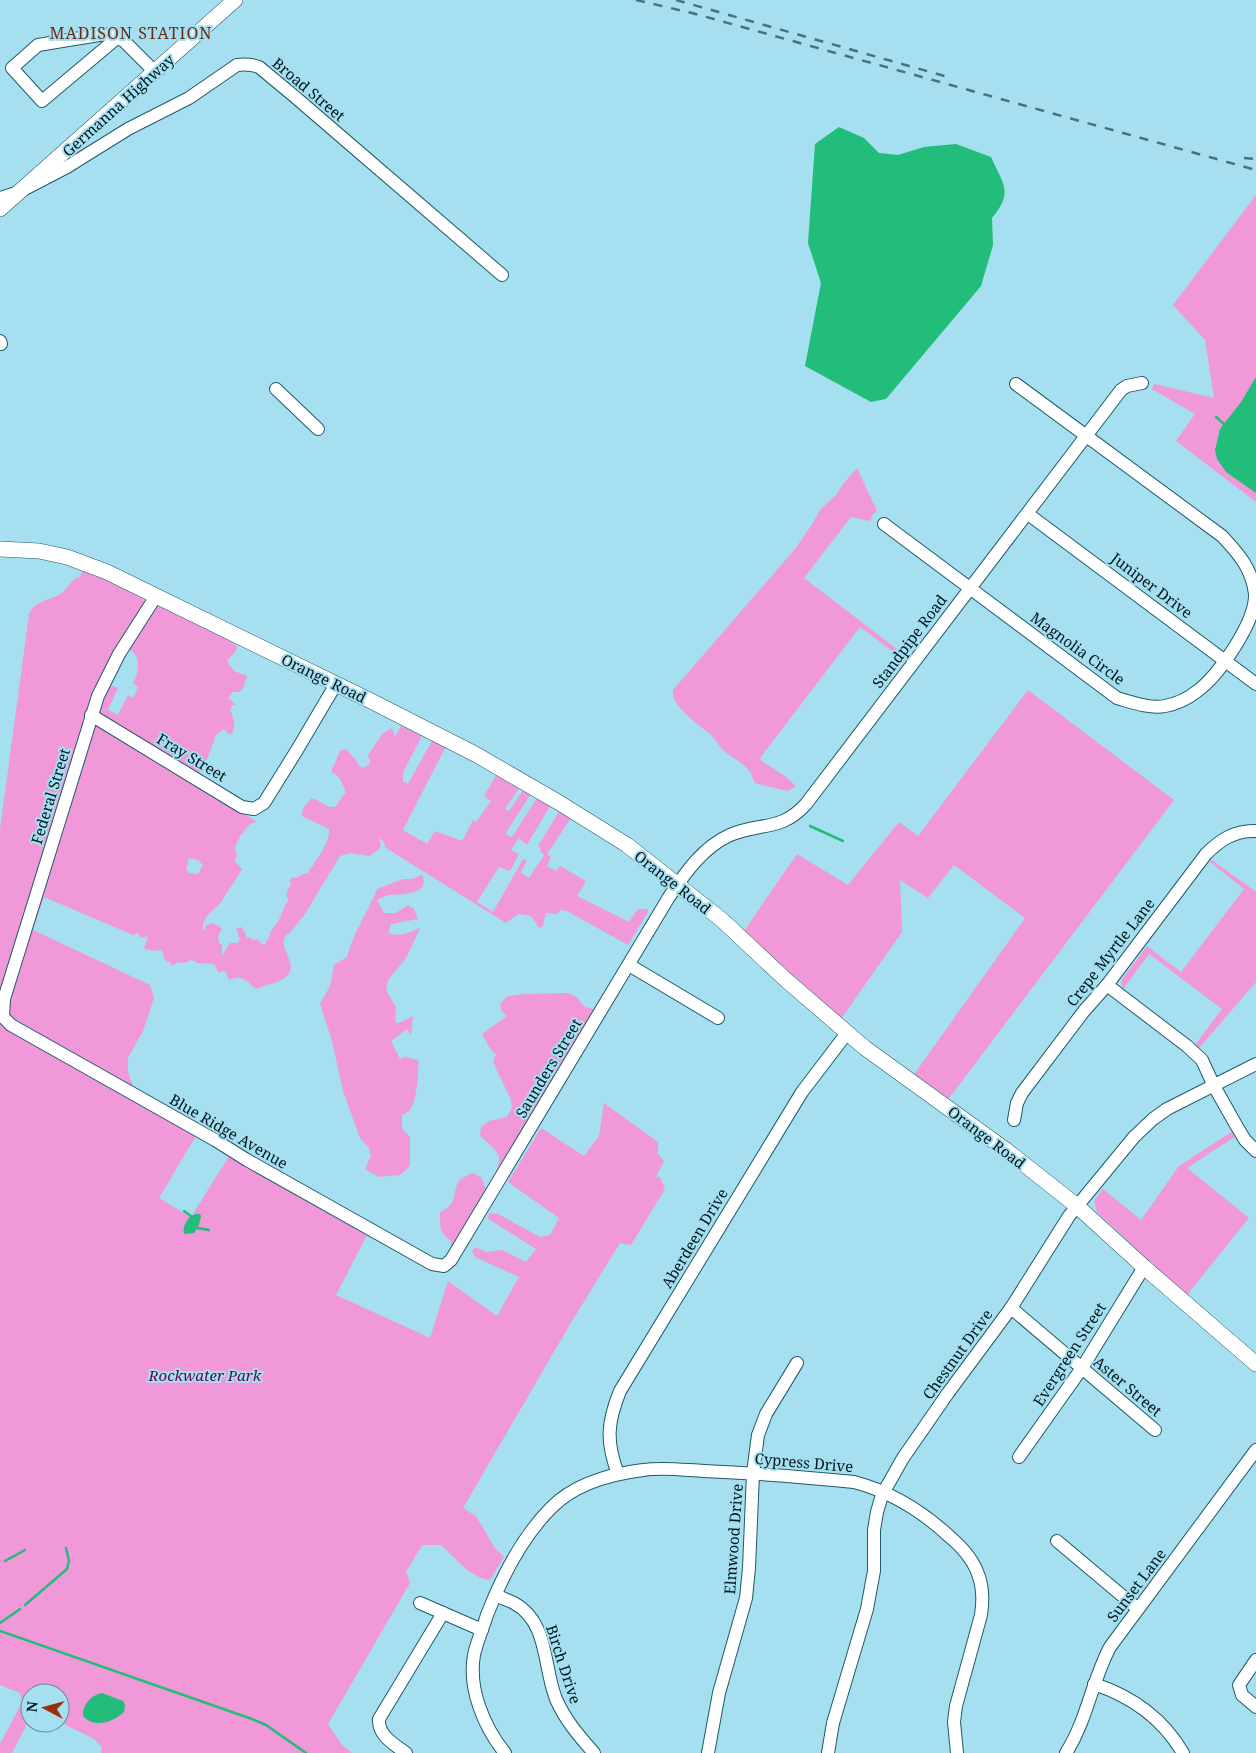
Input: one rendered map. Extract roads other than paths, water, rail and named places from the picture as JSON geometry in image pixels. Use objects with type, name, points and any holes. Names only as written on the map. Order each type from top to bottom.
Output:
[{"type":"main road","name":"Germanna Highway","points":[[0,209],[236,0]]},
{"type":"main road","name":"Orange Road","points":[[0,549],[40,551],[67,557],[108,572],[475,754],[627,845],[722,920],[847,1033],[1006,1150],[1077,1206],[1256,1364]]},
{"type":"street","points":[[117,38],[42,101],[12,68],[38,45],[102,34],[117,38],[127,43],[155,72]]},
{"type":"street","name":"Broad Street","points":[[0,198],[19,192],[67,167],[128,129],[188,98],[237,65],[252,64],[294,96],[502,276]]},
{"type":"street","name":"Standpipe Road","points":[[678,884],[701,855],[720,841],[739,832],[785,821],[801,810],[1121,390],[1127,386],[1142,383]]},
{"type":"street","name":"Magnolia Circle","points":[[884,524],[1117,698],[1139,704],[1164,706],[1182,701],[1196,693],[1212,679],[1245,632],[1253,616],[1256,596],[1250,570],[1239,553],[1222,536],[1016,384]]},
{"type":"street","points":[[276,389],[318,429]]},
{"type":"street","name":"Juniper Drive","points":[[1028,514],[1256,684]]},
{"type":"street","name":"Federal Street","points":[[3,1017],[4,999],[92,716],[109,672],[156,596]]},
{"type":"street","name":"Fray Street","points":[[92,716],[242,807],[254,809],[260,806],[272,790],[298,750],[336,684]]},
{"type":"street","name":"Crepe Myrtle Lane","points":[[1014,1120],[1017,1103],[1022,1093],[1206,854],[1218,842],[1232,835],[1248,830],[1256,830]]},
{"type":"street","name":"Saunders Street","points":[[444,1266],[451,1260],[668,897],[678,884]]},
{"type":"street","points":[[629,964],[718,1018]]},
{"type":"street","points":[[1107,985],[1199,1057],[1242,1135],[1256,1151]]},
{"type":"street","name":"Blue Ridge Avenue","points":[[3,1017],[11,1025],[247,1160],[432,1264],[444,1266]]},
{"type":"street","name":"Aberdeen Drive","points":[[618,1474],[610,1445],[610,1432],[612,1410],[620,1391],[802,1092],[847,1033]]},
{"type":"street","name":"Chestnut Drive","points":[[828,1753],[832,1723],[867,1608],[874,1572],[874,1530],[877,1512],[884,1492],[915,1440],[1011,1308],[1069,1216],[1134,1137],[1167,1109],[1256,1064]]},
{"type":"street","name":"Evergreen Street","points":[[1019,1457],[1082,1368],[1144,1267]]},
{"type":"street","name":"Aster Street","points":[[1011,1308],[1156,1430]]},
{"type":"street","name":"Elmwood Drive","points":[[708,1753],[719,1693],[746,1598],[753,1473],[757,1442],[762,1424],[797,1363]]},
{"type":"street","name":"Sunset Lane","points":[[1066,1753],[1080,1726],[1094,1684],[1110,1647],[1256,1450]]},
{"type":"street","name":"Cypress Drive","points":[[618,1474],[652,1469],[753,1473],[854,1482],[884,1492],[902,1501],[936,1524],[970,1557],[979,1576],[983,1600],[981,1615],[956,1706],[954,1730],[957,1753]]},
{"type":"street","points":[[505,1753],[486,1724],[476,1694],[474,1678],[474,1655],[496,1595],[514,1559],[551,1508],[565,1497],[589,1484],[618,1474]]},
{"type":"street","points":[[1057,1541],[1138,1609]]},
{"type":"street","name":"Birch Drive","points":[[496,1595],[515,1603],[532,1618],[542,1641],[551,1682],[561,1711],[569,1724],[594,1753]]},
{"type":"street","points":[[420,1603],[482,1630]]},
{"type":"street","points":[[406,1753],[383,1736],[378,1725],[379,1719],[443,1613]]},
{"type":"street","points":[[1256,1660],[1241,1681],[1239,1690],[1256,1707]]},
{"type":"street","points":[[1094,1684],[1121,1694],[1152,1716],[1164,1726],[1184,1753]]},
{"type":"waterway","points":[[1216,417],[1224,424]]},
{"type":"waterway","points":[[810,826],[843,841]]},
{"type":"waterway","points":[[184,1211],[191,1216]]},
{"type":"waterway","points":[[197,1228],[209,1230]]},
{"type":"waterway","points":[[25,1605],[67,1569],[69,1561],[66,1548]]},
{"type":"waterway","points":[[5,1561],[25,1550]]},
{"type":"waterway","points":[[0,1623],[20,1609]]},
{"type":"waterway","points":[[0,1631],[252,1719],[266,1725],[306,1753]]},
{"type":"railway","points":[[636,0],[692,13],[1256,170]]},
{"type":"railway","points":[[676,0],[948,77]]},
{"type":"railway","points":[[1244,158],[1256,159]]},
{"type":"district","name":"MADISON STATION","points":[[131,33]]},
{"type":"park label","name":"Rockwater Park","points":[[205,1375]]}]
